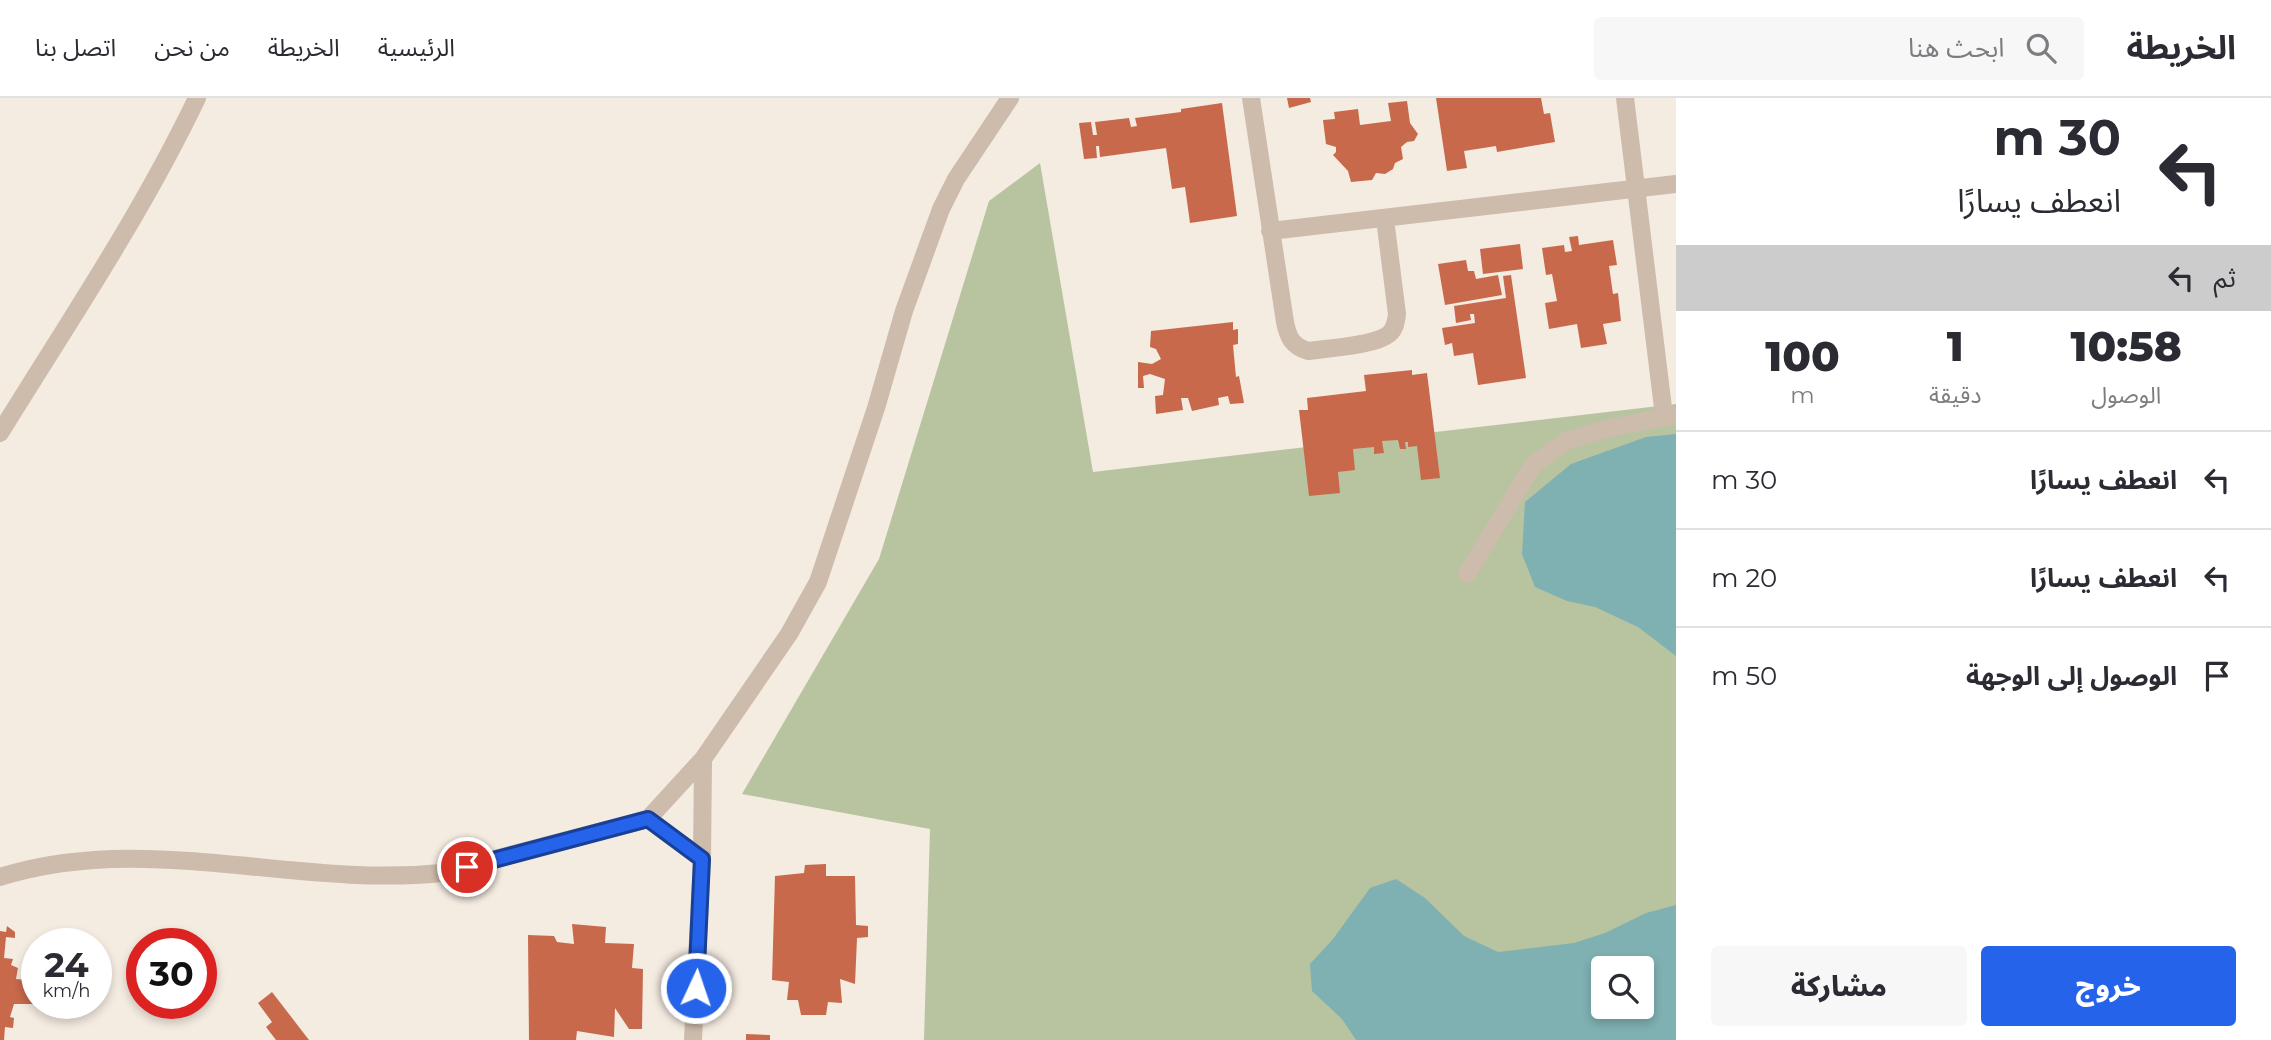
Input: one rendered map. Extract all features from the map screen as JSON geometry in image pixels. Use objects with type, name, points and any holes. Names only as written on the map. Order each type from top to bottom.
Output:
[{"type":"street","points":[[0,433],[134,214],[179,136],[197,98]]},
{"type":"street","points":[[0,877],[53,865],[131,858],[232,863],[344,875],[414,876],[441,873],[648,819],[703,759],[789,634],[818,582],[876,408],[904,312],[941,209],[956,179],[1010,98]]},
{"type":"street","points":[[1251,98],[1288,333],[1297,348],[1308,351],[1376,341],[1391,332],[1396,324],[1397,314],[1385,219]]},
{"type":"street","points":[[1467,574],[1533,465],[1566,441],[1609,428],[1670,415],[1625,98]]},
{"type":"street","points":[[1270,231],[1676,184]]},
{"type":"street","points":[[694,1040],[702,859],[703,759]]},
{"type":"street","points":[[648,819],[702,859]]},
{"type":"green space","points":[[1040,163],[1093,472],[1676,404],[1676,1040],[924,1040],[930,829],[742,794],[879,559],[989,201]]},
{"type":"water","points":[[1676,434],[1676,656],[1638,627],[1595,607],[1567,601],[1535,587],[1522,554],[1525,502],[1571,464],[1646,437]]},
{"type":"water","points":[[1396,879],[1425,898],[1464,936],[1498,952],[1574,943],[1605,933],[1646,913],[1676,905],[1676,1040],[1356,1040],[1342,1019],[1312,991],[1310,964],[1333,939],[1370,888]]},
{"type":"building","points":[[1287,98],[1310,98],[1311,102],[1289,108]]},
{"type":"building","points":[[1436,98],[1541,98],[1544,114],[1550,113],[1555,142],[1497,152],[1496,146],[1464,151],[1467,168],[1447,171]]},
{"type":"building","points":[[1407,101],[1410,123],[1418,134],[1414,141],[1401,147],[1403,159],[1385,174],[1376,173],[1372,180],[1351,182],[1348,171],[1333,155],[1336,147],[1326,144],[1323,120],[1335,119],[1334,112],[1358,109],[1360,125],[1391,121],[1388,103]]},
{"type":"building","points":[[1222,103],[1237,216],[1190,223],[1185,187],[1172,189],[1166,148],[1100,157],[1099,146],[1096,146],[1097,158],[1084,159],[1079,123],[1091,122],[1093,135],[1097,135],[1095,122],[1129,118],[1131,127],[1137,126],[1135,118]]},
{"type":"building","points":[[1578,236],[1579,245],[1613,240],[1617,265],[1609,266],[1613,294],[1618,293],[1621,321],[1603,324],[1607,344],[1581,348],[1577,324],[1549,329],[1545,303],[1557,301],[1552,274],[1546,275],[1542,248],[1564,245],[1565,252],[1572,251],[1569,237]]},
{"type":"building","points":[[1520,244],[1523,269],[1483,274],[1480,249]]},
{"type":"building","points":[[1466,260],[1468,271],[1474,271],[1476,279],[1498,275],[1502,295],[1445,305],[1438,264]]},
{"type":"building","points":[[1511,275],[1526,378],[1478,385],[1473,353],[1454,356],[1452,343],[1445,345],[1442,328],[1475,323],[1474,314],[1470,314],[1471,320],[1456,323],[1454,306],[1506,298],[1503,276]]},
{"type":"building","points":[[1233,322],[1233,330],[1238,329],[1238,344],[1233,345],[1236,377],[1239,376],[1244,403],[1230,404],[1228,396],[1218,398],[1219,405],[1192,411],[1188,398],[1181,398],[1183,410],[1156,414],[1155,396],[1163,395],[1165,379],[1150,374],[1143,376],[1144,388],[1138,388],[1138,362],[1152,364],[1161,359],[1156,349],[1150,347],[1151,331]]},
{"type":"building","points":[[1412,370],[1412,375],[1427,373],[1440,478],[1421,480],[1417,446],[1408,447],[1408,442],[1405,442],[1406,449],[1400,449],[1398,440],[1382,441],[1384,453],[1374,454],[1374,447],[1353,449],[1355,470],[1338,472],[1340,493],[1309,496],[1299,410],[1308,410],[1307,398],[1366,391],[1364,375]]},
{"type":"building","points":[[826,864],[826,876],[855,876],[856,925],[868,926],[868,937],[857,938],[855,984],[840,979],[842,1003],[828,1002],[826,1015],[801,1015],[798,1000],[787,1000],[789,982],[772,980],[775,876],[804,873],[805,865]]},
{"type":"building","points":[[572,924],[606,927],[605,943],[634,944],[632,968],[643,969],[642,1029],[629,1029],[615,1008],[614,1037],[577,1031],[576,1040],[529,1040],[528,935],[554,936],[557,942],[574,944]]},
{"type":"building","points":[[7,926],[15,932],[15,938],[6,937],[4,958],[13,959],[11,965],[18,968],[16,979],[21,979],[21,1004],[14,1004],[10,1017],[14,1018],[13,1028],[5,1027],[4,1040],[0,1040],[0,931],[6,932]]},
{"type":"building","points":[[272,992],[309,1040],[276,1040],[266,1027],[272,1022],[258,1003]]},
{"type":"building","points":[[746,1034],[770,1035],[770,1040],[746,1040]]},
{"type":"route","points":[[467,867],[648,819],[702,859],[696,988]]}]
